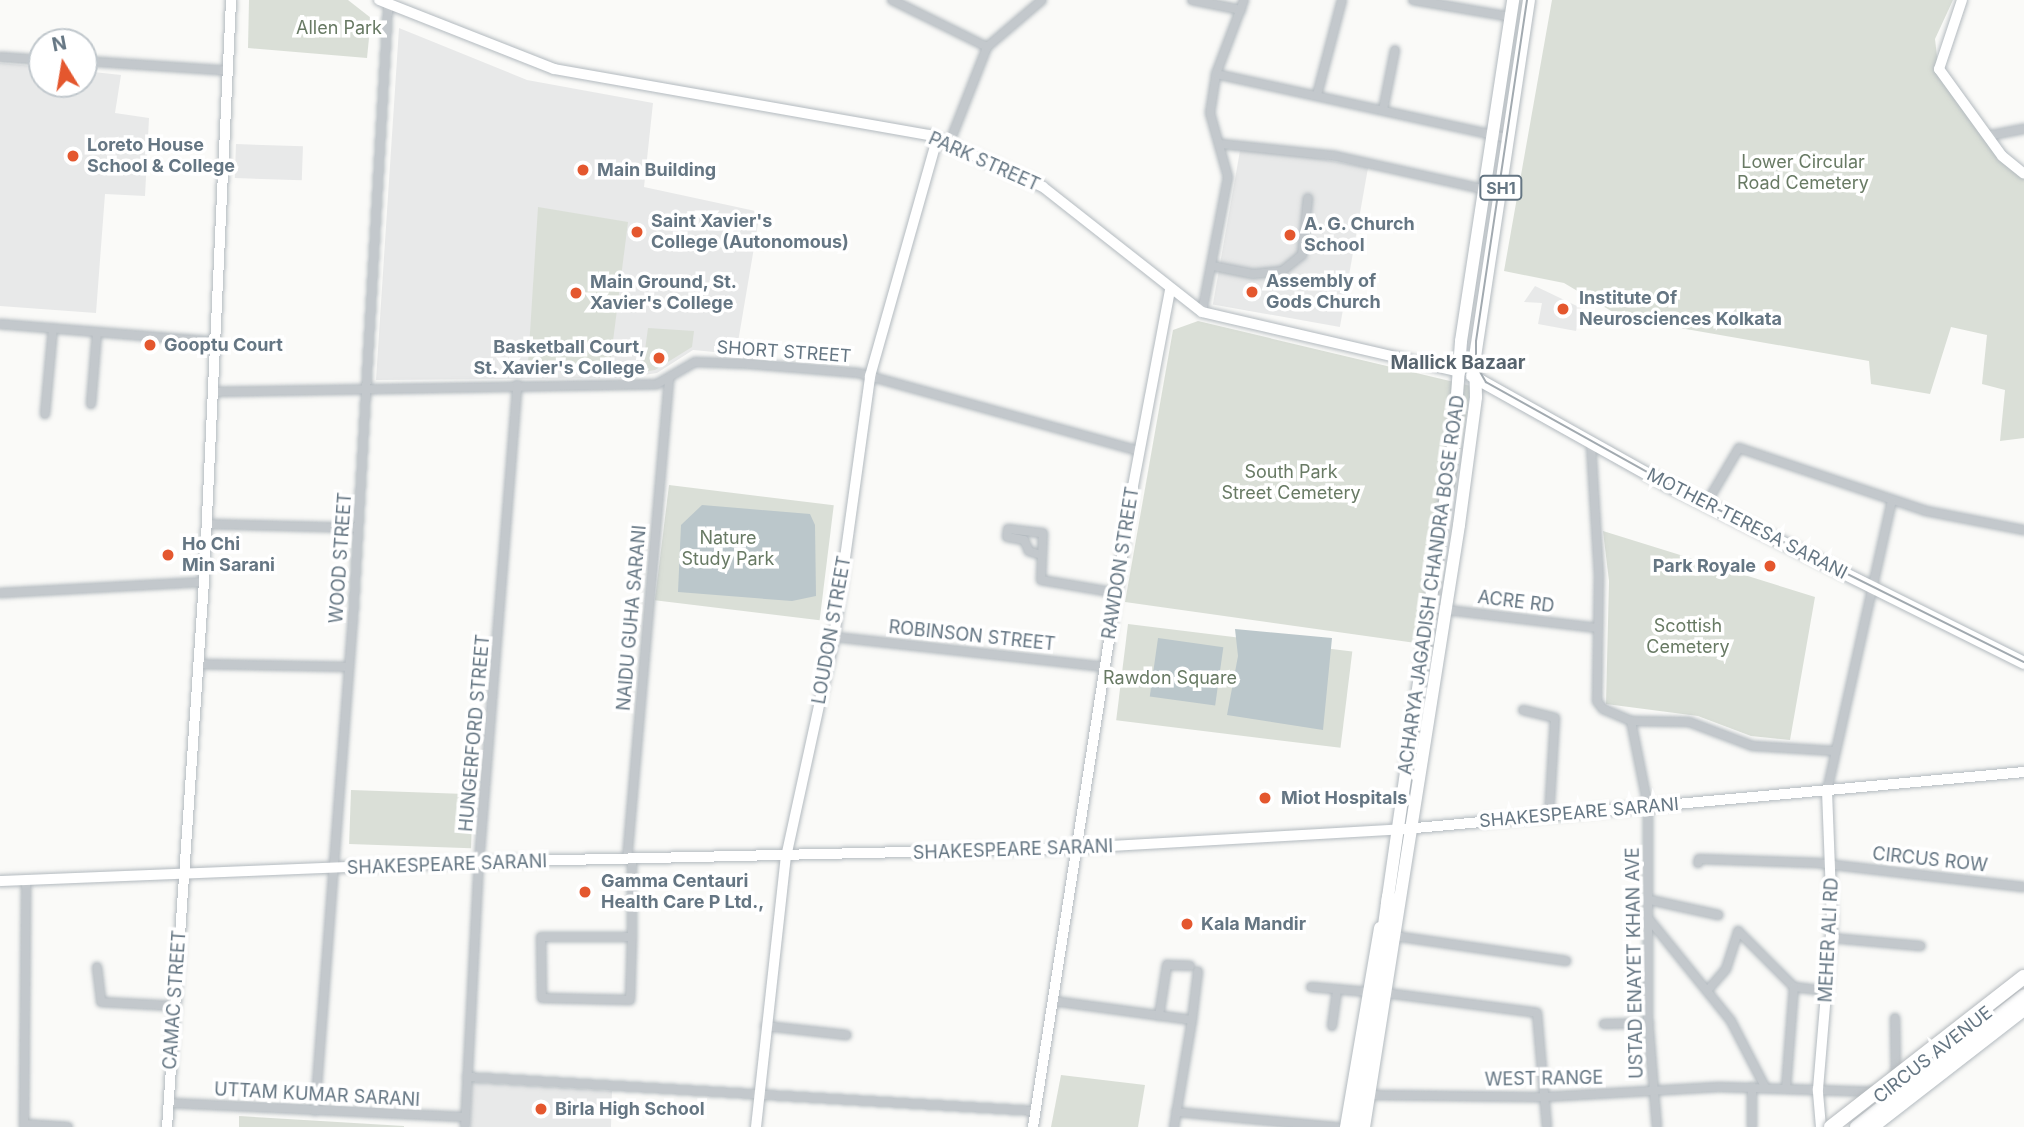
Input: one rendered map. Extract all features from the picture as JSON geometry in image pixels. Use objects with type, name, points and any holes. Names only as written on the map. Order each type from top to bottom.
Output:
[{"type":"highway","points":[[1357,1127],[1389,939],[1390,897]]},
{"type":"highway","points":[[1831,1127],[2024,977]]},
{"type":"highway","points":[[1857,1127],[2024,996]]},
{"type":"main road","name":"CAMAC STREET","points":[[167,1127],[204,582],[232,0]]},
{"type":"main road","name":"ACHARYA JAGADISH CHANDRA BOSE ROAD","points":[[1346,1127],[1368,992],[1390,897],[1460,372],[1488,190],[1502,137],[1513,0]]},
{"type":"main road","name":"SH1","points":[[1475,376],[1502,137],[1529,0]]},
{"type":"main road","points":[[1962,0],[1940,69],[1987,136],[2024,174]]},
{"type":"main road","name":"PARK STREET","points":[[386,2],[554,69],[873,122],[937,139],[1043,187],[1170,290],[1202,312],[1475,376]]},
{"type":"main road","name":"LOUDON STREET","points":[[756,1127],[756,1097],[786,857],[834,637],[870,376],[937,139]]},
{"type":"main road","name":"RAWDON STREET","points":[[1033,1127],[1139,451],[1170,290]]},
{"type":"main road","name":"ACHARYA JAGADISH CHANDRA BOSE ROAD","points":[[1364,1127],[1386,993],[1389,939],[1413,828],[1475,376]]},
{"type":"main road","name":"MOTHER TERESA SARANI","points":[[1475,376],[1591,444],[2024,663]]},
{"type":"main road","name":"SHAKESPEARE SARANI","points":[[0,881],[479,862],[786,857],[1077,848],[1399,830],[2024,772]]},
{"type":"main road","name":"MEHER ALI RD","points":[[1821,1127],[1818,1088],[1832,938],[1832,864],[1826,791]]},
{"type":"main road","name":"CIRCUS AVENUE","points":[[1841,1127],[2024,983]]},
{"type":"main road","name":"CIRCUS AVENUE","points":[[1873,1127],[2024,1010]]},
{"type":"street","points":[[892,0],[987,47]]},
{"type":"street","points":[[949,144],[987,47],[1042,0]]},
{"type":"street","points":[[1192,0],[1241,10]]},
{"type":"street","points":[[1202,312],[1213,266],[1228,177],[1221,144],[1210,113],[1216,74],[1244,0]]},
{"type":"street","points":[[1317,95],[1342,0]]},
{"type":"street","points":[[1413,0],[1511,17]]},
{"type":"street","name":"WOOD STREET","points":[[316,1111],[367,392],[386,2]]},
{"type":"street","points":[[1383,110],[1395,50]]},
{"type":"street","points":[[0,57],[28,59]]},
{"type":"street","points":[[98,62],[229,71]]},
{"type":"street","points":[[1216,74],[1502,137]]},
{"type":"street","points":[[1987,136],[2024,129]]},
{"type":"street","points":[[1221,144],[1335,156],[1488,190]]},
{"type":"street","points":[[1213,266],[1253,274],[1282,271],[1302,255],[1308,198]]},
{"type":"street","points":[[0,324],[217,342]]},
{"type":"street","points":[[45,414],[53,328]]},
{"type":"street","points":[[91,404],[97,332]]},
{"type":"street","name":"SHORT STREET","points":[[214,392],[367,392],[517,385],[657,384],[695,362],[870,376],[1139,451]]},
{"type":"street","name":"NAIDU GUHA SARANI","points":[[632,937],[541,937],[542,998],[630,1000],[632,937],[629,860],[669,379]]},
{"type":"street","name":"HUNGERFORD STREET","points":[[465,1122],[479,862],[517,385]]},
{"type":"street","points":[[1591,444],[1598,628],[1597,701],[1603,709],[1631,721],[1689,722],[1753,746],[1833,751]]},
{"type":"street","points":[[1706,504],[1739,448],[1892,501],[2024,530]]},
{"type":"street","points":[[1826,791],[1892,501]]},
{"type":"street","points":[[207,524],[358,527]]},
{"type":"street","points":[[1041,555],[1029,551],[1024,540],[1007,537],[1007,528],[1043,533],[1041,580],[1116,593]]},
{"type":"street","points":[[0,593],[204,582]]},
{"type":"street","name":"ACRE RD","points":[[1430,608],[1598,628]]},
{"type":"street","name":"ROBINSON STREET","points":[[834,637],[1106,667]]},
{"type":"street","points":[[198,664],[349,667]]},
{"type":"street","points":[[1523,710],[1555,718],[1549,816]]},
{"type":"street","name":"USTAD ENAYET KHAN AVE","points":[[1631,721],[1648,806],[1648,1023],[1657,1127]]},
{"type":"street","name":"CIRCUS ROW","points":[[1698,863],[1699,859],[1832,864],[2024,887]]},
{"type":"street","points":[[26,881],[24,1126],[68,1127]]},
{"type":"street","points":[[1650,900],[1718,915]]},
{"type":"street","points":[[1648,918],[1731,1021],[1765,1087]]},
{"type":"street","points":[[1707,991],[1726,969],[1738,931],[1794,987],[1827,991]]},
{"type":"street","points":[[1832,938],[1921,946]]},
{"type":"street","points":[[1389,939],[1566,961]]},
{"type":"street","points":[[1159,1016],[1167,965],[1194,968],[1192,1020],[1174,1127]]},
{"type":"street","points":[[97,967],[101,1002],[174,1006]]},
{"type":"street","points":[[1311,987],[1368,992]]},
{"type":"street","points":[[1786,1088],[1794,987]]},
{"type":"street","points":[[1332,1026],[1337,989]]},
{"type":"street","points":[[1386,993],[1537,1013],[1547,1127]]},
{"type":"street","points":[[1053,1002],[1192,1020]]},
{"type":"street","points":[[1891,1088],[1895,1018]]},
{"type":"street","points":[[1604,1024],[1648,1023]]},
{"type":"street","points":[[765,1026],[846,1035]]},
{"type":"street","points":[[467,1077],[756,1097],[1035,1111]]},
{"type":"street","points":[[1752,1087],[1752,1127]]},
{"type":"street","name":"WEST RANGE","points":[[1370,1095],[1545,1097],[1752,1087],[1891,1088]]},
{"type":"street","name":"UTTAM KUMAR SARANI","points":[[168,1103],[465,1122]]},
{"type":"street","points":[[1176,1112],[1256,1125],[1336,1127]]},
{"type":"shaded area","points":[[399,28],[527,80],[653,103],[644,187],[760,212],[736,354],[693,350],[657,373],[625,378],[376,380]]},
{"type":"shaded area","name":"Loreto House School & College","points":[[0,63],[28,66],[28,98],[98,98],[98,73],[121,75],[115,113],[149,118],[145,196],[105,194],[96,313],[0,306]]},
{"type":"shaded area","points":[[236,144],[303,146],[302,180],[235,178]]},
{"type":"shaded area","name":"A. G. Church School","points":[[1241,145],[1368,167],[1340,327],[1213,305]]},
{"type":"shaded area","name":"Institute Of Neurosciences Kolkata","points":[[1535,286],[1581,308],[1576,331],[1538,324],[1542,303],[1524,302]]},
{"type":"shaded area","name":"Nature Study Park","points":[[702,505],[810,514],[815,525],[816,596],[792,601],[678,592],[681,525]]},
{"type":"shaded area","points":[[1235,629],[1332,638],[1323,730],[1227,715],[1238,656]]},
{"type":"shaded area","points":[[1158,638],[1223,647],[1215,706],[1150,696]]},
{"type":"shaded area","name":"Birla High School","points":[[472,1082],[612,1091],[611,1127],[470,1127]]},
{"type":"green space","name":"Allen Park","points":[[249,0],[348,0],[371,18],[367,58],[248,48]]},
{"type":"green space","name":"Lower Circular Road Cemetery","points":[[1552,0],[1953,0],[1935,39],[1938,65],[2005,158],[2024,174],[2024,438],[2000,441],[2005,390],[1982,384],[1987,335],[1951,327],[1930,394],[1871,384],[1869,361],[1623,318],[1564,283],[1504,271]]},
{"type":"green space","name":"Main Ground, St. Xavier's College","points":[[538,207],[628,222],[610,365],[528,364]]},
{"type":"green space","name":"South Park Street Cemetery","points":[[1198,321],[1471,386],[1430,645],[1125,602],[1173,330]]},
{"type":"green space","name":"Basketball Court, St. Xavier's College","points":[[648,328],[694,331],[692,347],[655,370],[642,372]]},
{"type":"green space","name":"Nature Study Park","points":[[669,485],[834,505],[820,620],[655,600]]},
{"type":"green space","name":"Scottish Cemetery","points":[[1603,531],[1815,597],[1790,740],[1751,736],[1698,716],[1606,704],[1609,581]]},
{"type":"green space","name":"Rawdon Square","points":[[1128,624],[1352,652],[1340,748],[1116,720]]},
{"type":"green space","points":[[351,790],[473,794],[471,848],[349,844]]},
{"type":"green space","points":[[1061,1075],[1145,1085],[1138,1127],[1051,1127]]},
{"type":"green space","points":[[239,1116],[404,1126],[404,1127],[239,1127]]},
{"type":"tram line","points":[[1527,0],[1476,341],[1476,365],[1486,382],[1683,492],[2024,662]]},
{"type":"place","name":"Loreto House School & College","points":[[73,156]]},
{"type":"place","name":"Main Building","points":[[583,170]]},
{"type":"place","name":"Saint Xavier's College (Autonomous)","points":[[637,232]]},
{"type":"place","name":"A. G. Church School","points":[[1290,235]]},
{"type":"place","name":"Assembly of Gods Church","points":[[1252,292]]},
{"type":"place","name":"Main Ground, St. Xavier's College","points":[[576,293]]},
{"type":"place","name":"Institute Of Neurosciences Kolkata","points":[[1563,309]]},
{"type":"place","name":"Gooptu Court","points":[[150,345]]},
{"type":"place","name":"Basketball Court, St. Xavier's College","points":[[659,358]]},
{"type":"place","name":"Ho Chi Min Sarani","points":[[168,555]]},
{"type":"place","name":"Park Royale","points":[[1770,566]]},
{"type":"place","name":"Miot Hospitals","points":[[1265,798]]},
{"type":"place","name":"Gamma Centauri Health Care P Ltd.,","points":[[585,892]]},
{"type":"place","name":"Kala Mandir","points":[[1187,924]]},
{"type":"place","name":"Birla High School","points":[[541,1109]]},
{"type":"district","name":"Mallick Bazaar","points":[[1458,363]]}]
